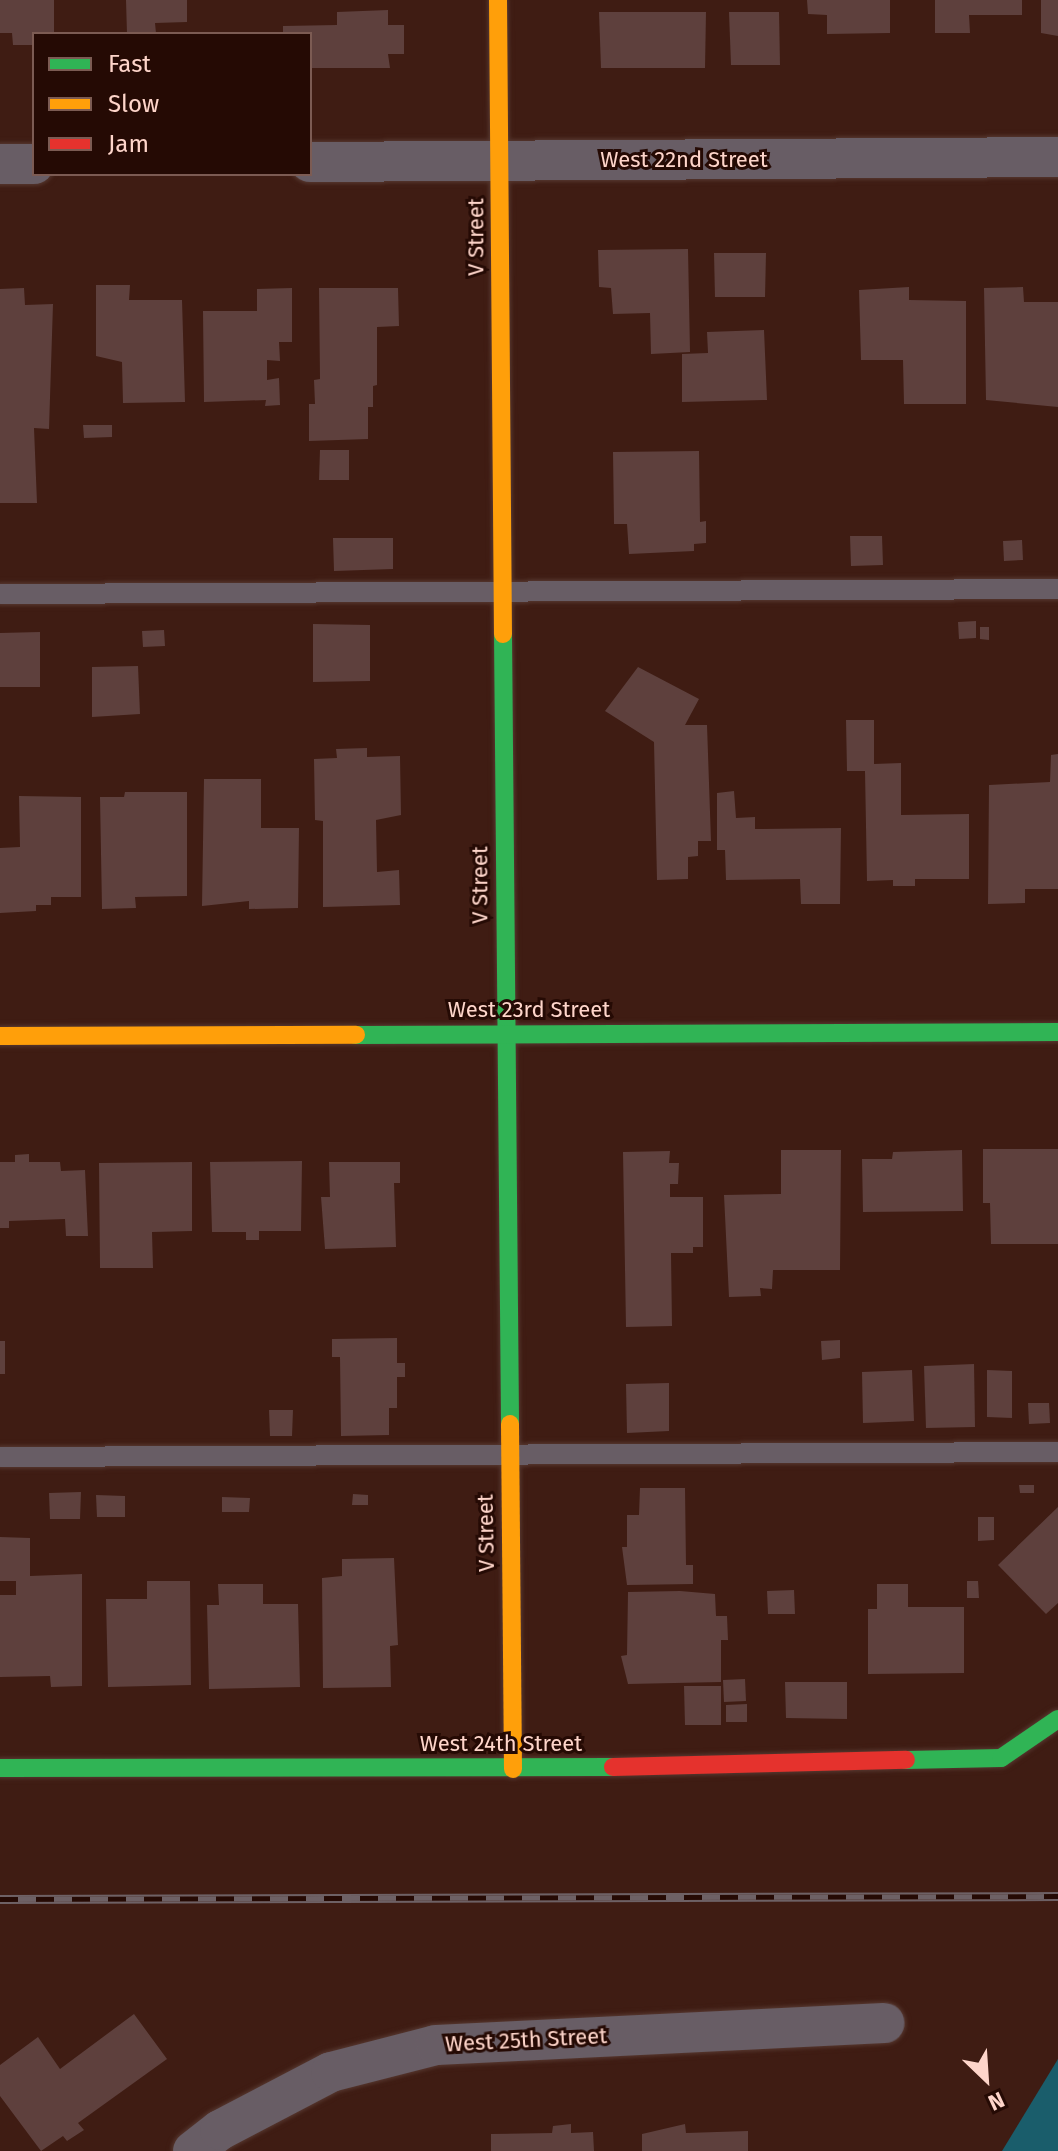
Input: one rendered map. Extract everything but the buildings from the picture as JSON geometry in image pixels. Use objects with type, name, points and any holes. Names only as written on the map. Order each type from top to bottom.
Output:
[{"type":"street","name":"V Street","points":[[498,0],[513,1769]]},
{"type":"street","name":"West 22nd Street","points":[[312,162],[1058,157]]},
{"type":"street","points":[[0,164],[32,164]]},
{"type":"street","name":"West 23rd Street","points":[[0,1036],[1058,1032]]},
{"type":"street","name":"West 24th Street","points":[[0,1768],[513,1769],[1001,1758],[1058,1719]]},
{"type":"street","name":"West 25th Street","points":[[193,2151],[220,2130],[331,2072],[436,2045],[884,2023]]},
{"type":"lane","points":[[0,594],[1058,589]]},
{"type":"lane","points":[[0,1457],[1058,1452]]},
{"type":"water","points":[[1058,2059],[1058,2151],[1002,2151]]},
{"type":"railway","points":[[0,1899],[1058,1896]]},
{"type":"traffic: fast","points":[[503,634],[510,1424]]},
{"type":"traffic: fast","points":[[356,1035],[1058,1032]]},
{"type":"traffic: fast","points":[[906,1760],[1001,1758],[1058,1719]]},
{"type":"traffic: fast","points":[[0,1768],[613,1767]]},
{"type":"traffic: slow","points":[[498,0],[503,634]]},
{"type":"traffic: slow","points":[[0,1036],[356,1035]]},
{"type":"traffic: slow","points":[[510,1424],[513,1769]]},
{"type":"traffic: jam","points":[[613,1767],[906,1760]]}]
